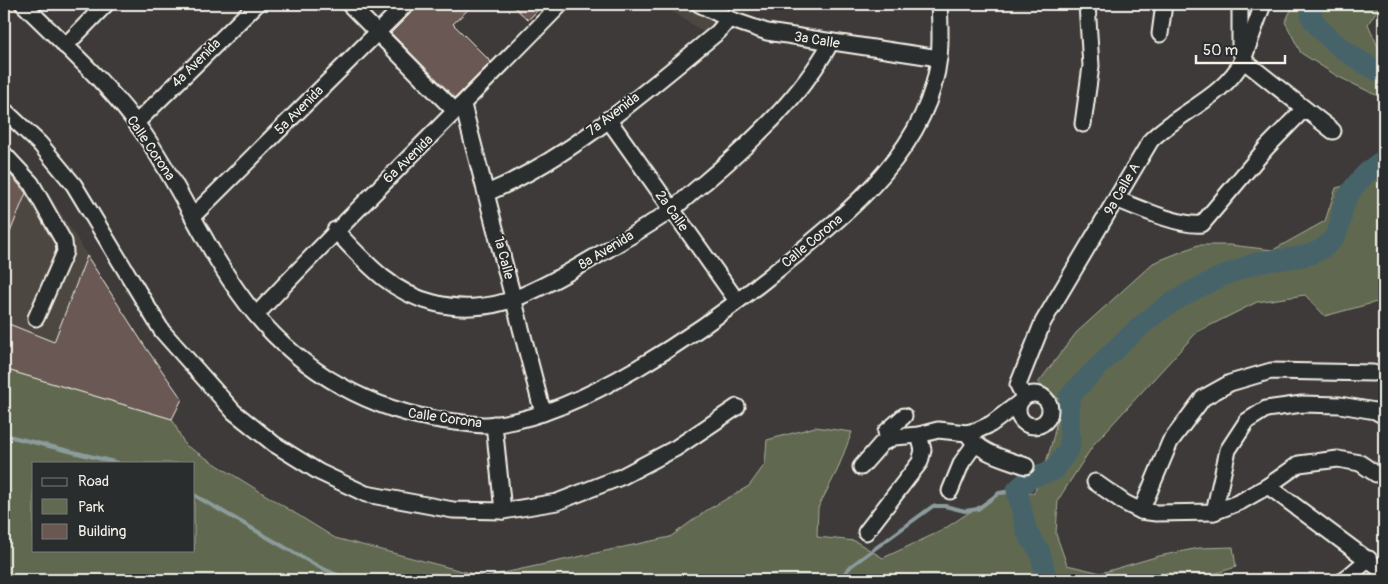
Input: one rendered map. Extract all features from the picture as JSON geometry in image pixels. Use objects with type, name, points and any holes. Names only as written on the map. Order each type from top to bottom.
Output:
[{"type":"street","name":"Calle Corona","points":[[23,4],[136,123],[159,156],[228,275],[256,315],[285,346],[309,365],[359,396],[415,416],[471,424],[494,424],[543,413],[622,376],[736,302],[821,234],[884,172],[919,125],[928,104],[939,58],[939,4]]},
{"type":"street","points":[[64,46],[106,4]]},
{"type":"street","name":"4a Avenida","points":[[136,123],[257,4]]},
{"type":"street","name":"1a Calle","points":[[349,4],[460,109],[515,298],[543,413]]},
{"type":"street","name":"5a Avenida","points":[[193,216],[406,4]]},
{"type":"street","name":"6a Avenida","points":[[256,315],[335,230],[460,109],[561,4]]},
{"type":"street","name":"3a Calle","points":[[699,4],[729,19],[766,32],[939,58]]},
{"type":"street","points":[[1083,124],[1091,66],[1087,4]]},
{"type":"street","points":[[1160,34],[1164,4]]},
{"type":"street","points":[[1240,4],[1240,48],[1243,60],[1333,131]]},
{"type":"street","name":"9a Calle A","points":[[971,438],[1022,400],[1018,385],[1043,322],[1151,140],[1170,122],[1202,104],[1237,71],[1243,60],[1263,4]]},
{"type":"street","name":"7a Avenida","points":[[486,193],[552,158],[608,119],[718,32],[729,19]]},
{"type":"street","name":"8a Avenida","points":[[335,230],[370,267],[390,284],[410,295],[434,303],[458,307],[486,306],[515,298],[567,274],[671,210],[758,135],[801,86],[831,42]]},
{"type":"street","points":[[1116,199],[1154,214],[1192,224],[1202,224],[1263,152],[1304,109]]},
{"type":"street","points":[[4,110],[40,144],[74,185],[162,331],[240,417],[274,444],[319,472],[366,494],[453,510],[503,511],[557,502],[621,477],[676,448],[737,407]]},
{"type":"street","name":"2a Calle","points":[[608,119],[736,302]]},
{"type":"street","points":[[4,154],[31,183],[64,242],[65,252],[36,318]]},
{"type":"street","points":[[1141,511],[1170,442],[1203,398],[1230,383],[1271,371],[1373,373]]},
{"type":"street","points":[[1214,512],[1228,450],[1248,422],[1266,409],[1302,404],[1340,405],[1375,411],[1384,416]]},
{"type":"street","points":[[888,440],[886,432],[904,416]]},
{"type":"street","points":[[494,424],[503,511]]},
{"type":"street","points":[[861,467],[882,443],[888,440],[902,435],[919,436],[938,430],[971,438],[988,453],[1026,466]]},
{"type":"street","points":[[866,532],[920,462],[923,450],[919,436]]},
{"type":"street","points":[[950,491],[971,438]]},
{"type":"street","points":[[1095,482],[1125,504],[1141,511],[1156,513],[1214,512],[1240,502],[1268,486],[1299,464],[1338,459],[1360,463],[1376,474]]},
{"type":"street","points":[[1268,486],[1369,559],[1384,572]]},
{"type":"street","points":[[1344,580],[1369,559]]},
{"type":"shaded area","points":[[661,4],[729,4],[705,33]]},
{"type":"shaded area","points":[[4,147],[25,165],[47,191],[146,348],[182,399],[172,419],[4,369]]},
{"type":"green space","points":[[1294,4],[1381,4],[1368,24],[1379,49],[1384,52],[1384,99],[1337,76],[1301,53],[1285,22]]},
{"type":"green space","points":[[1384,173],[1384,300],[1325,316],[1305,295],[1257,302],[1197,332],[1094,444],[1058,500],[1056,534],[1067,565],[1101,573],[1159,556],[1199,548],[1233,547],[1236,567],[1214,574],[1166,573],[1163,580],[12,580],[4,575],[4,369],[172,419],[185,445],[335,538],[485,577],[670,537],[707,510],[749,486],[765,464],[767,440],[815,427],[852,432],[837,471],[818,508],[817,537],[855,541],[883,558],[941,531],[997,494],[1034,493],[1051,447],[1059,399],[1038,383],[1076,333],[1153,263],[1198,245],[1230,245],[1273,250],[1325,221],[1336,188],[1382,176]]},
{"type":"building","points":[[416,4],[474,4],[453,24],[491,62],[455,98],[391,33],[413,11]]},
{"type":"building","points":[[511,4],[544,4],[528,20]]},
{"type":"building","points":[[4,167],[26,193],[4,247]]},
{"type":"building","points":[[87,256],[146,348],[182,399],[172,419],[4,369],[4,322],[54,342]]},
{"type":"waterway","points":[[1313,4],[1311,17],[1334,43],[1384,74]]},
{"type":"waterway","points":[[1047,580],[1040,552],[1027,533],[1017,490],[1030,478],[1055,470],[1070,447],[1069,397],[1133,333],[1178,299],[1212,281],[1248,266],[1309,255],[1327,245],[1335,237],[1349,194],[1365,174],[1384,160]]},
{"type":"waterway","points":[[4,435],[114,462]]},
{"type":"waterway","points":[[839,580],[851,566],[933,506],[945,506],[965,511],[978,509],[999,493],[1017,490]]},
{"type":"waterway","points":[[195,496],[319,567],[349,580]]}]
